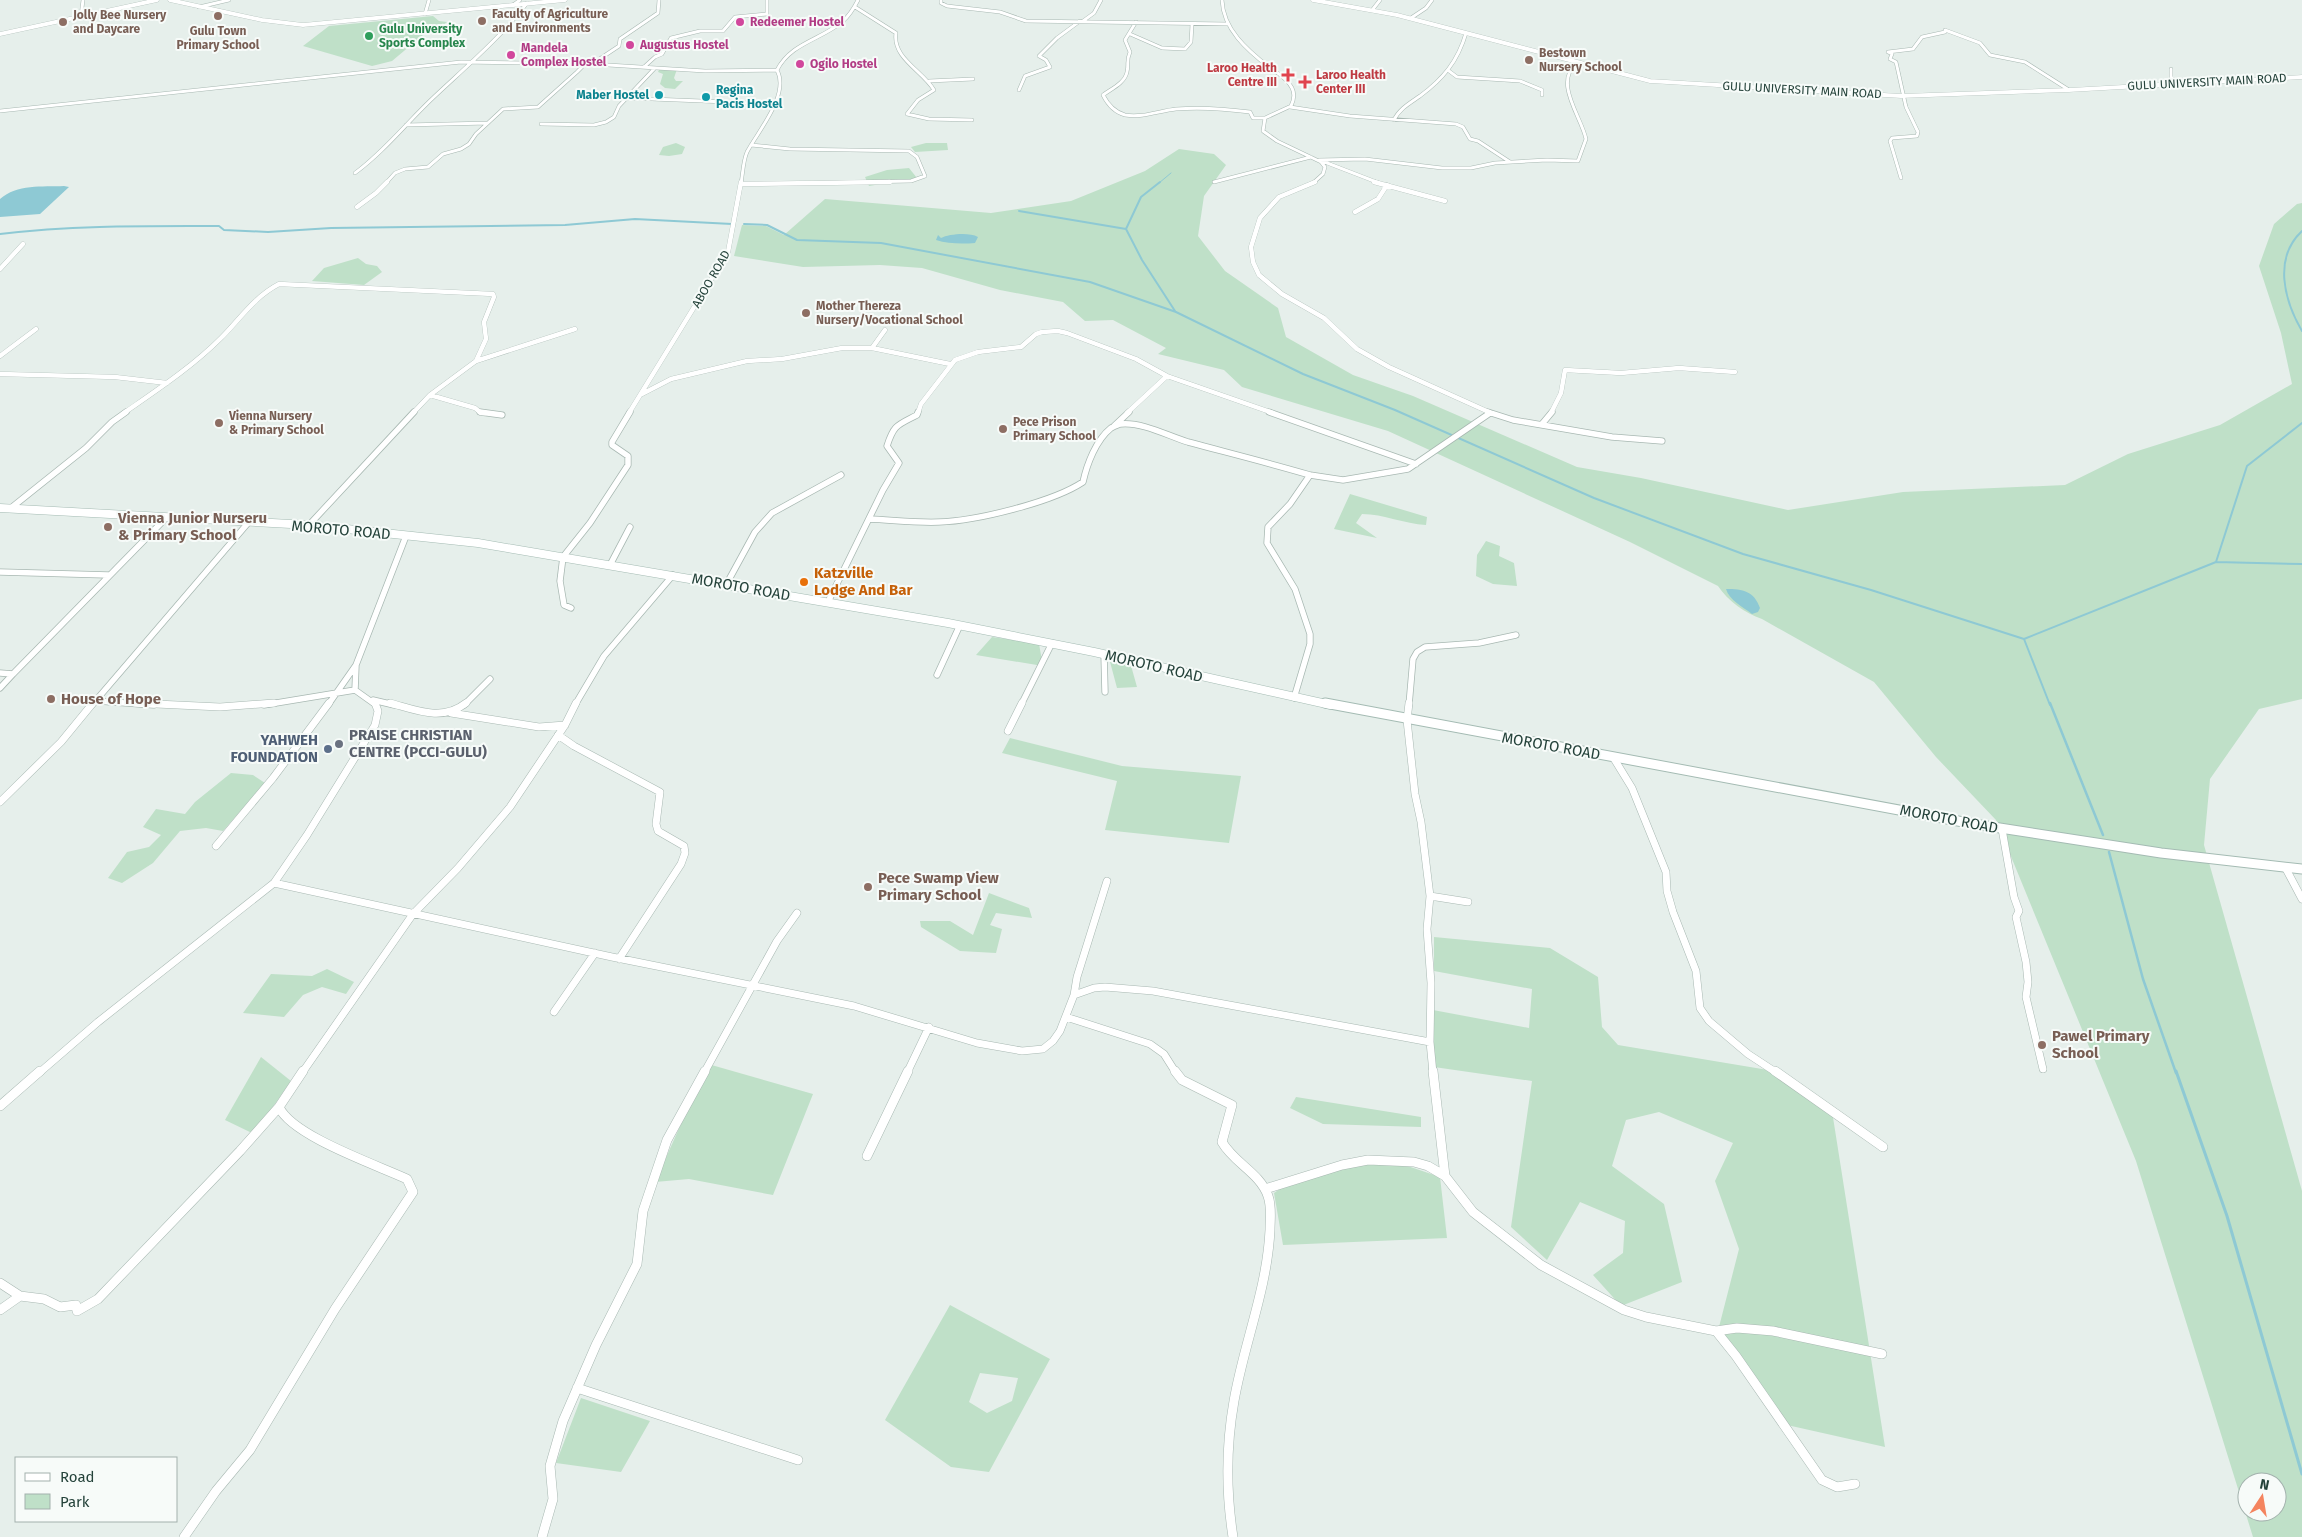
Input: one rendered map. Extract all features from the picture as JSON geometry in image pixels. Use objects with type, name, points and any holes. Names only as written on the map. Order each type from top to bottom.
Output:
[{"type":"main road","name":"MOROTO ROAD","points":[[0,508],[309,525],[478,543],[960,625],[1104,654],[1294,698],[2002,829],[2161,852],[2302,869]]},
{"type":"street","points":[[81,16],[83,0]]},
{"type":"street","points":[[0,34],[157,0]]},
{"type":"street","points":[[170,0],[262,20],[296,25],[348,22],[565,0]]},
{"type":"street","points":[[199,6],[229,0]]},
{"type":"street","points":[[425,14],[429,0]]},
{"type":"street","points":[[514,4],[520,0]]},
{"type":"street","points":[[592,64],[610,50],[619,46],[620,39],[630,31],[656,16],[659,10],[659,0]]},
{"type":"street","points":[[644,67],[655,57],[662,54],[672,38],[700,31],[723,31],[735,17],[767,14],[767,0]]},
{"type":"street","points":[[0,111],[471,62],[580,63],[709,71],[777,70],[779,64],[786,56],[810,39],[840,23],[855,7],[858,0]]},
{"type":"street","points":[[941,0],[941,3],[947,6],[1000,12],[1023,21],[1227,24]]},
{"type":"street","points":[[1018,90],[1019,84],[1030,72],[1050,67],[1046,60],[1039,56],[1042,52],[1057,38],[1094,13],[1101,0]]},
{"type":"street","points":[[1222,0],[1221,9],[1227,24],[1253,54],[1284,79],[1292,88],[1294,95],[1290,107]]},
{"type":"street","name":"GULU UNIVERSITY MAIN ROAD","points":[[1313,0],[1373,9],[1627,76],[1660,82],[1901,96],[2069,90],[2302,77]]},
{"type":"street","points":[[1373,9],[1380,0]]},
{"type":"street","points":[[1411,18],[1426,8],[1432,0]]},
{"type":"street","points":[[355,173],[373,160],[406,125],[511,24],[527,3]]},
{"type":"street","points":[[855,7],[878,24],[885,25],[890,31],[896,33],[894,39],[896,49],[929,81],[934,90],[918,100],[908,114],[929,119],[972,120]]},
{"type":"street","points":[[1136,22],[1125,40],[1130,52],[1126,61],[1126,77],[1121,84],[1103,96],[1110,107],[1117,113],[1143,115],[1177,109],[1244,111],[1250,112],[1253,118],[1265,118],[1290,107],[1394,120],[1459,125],[1463,127],[1470,139],[1478,141],[1510,162]]},
{"type":"street","points":[[1130,34],[1162,48],[1185,49],[1191,42],[1192,24]]},
{"type":"street","points":[[1901,178],[1890,141],[1895,137],[1917,136],[1918,134],[1901,96],[1896,62],[1890,59],[1892,54],[1888,52],[1915,49],[1919,46],[1922,37],[1945,32],[1945,30],[1980,43],[1990,55],[2025,62],[2069,90]]},
{"type":"street","points":[[1394,120],[1401,109],[1449,72],[1462,50],[1466,33]]},
{"type":"street","points":[[357,207],[376,193],[395,173],[405,169],[428,167],[443,154],[463,148],[503,109],[538,107],[555,90],[573,78],[582,67],[580,63]]},
{"type":"street","points":[[1304,159],[1320,161],[1364,159],[1442,168],[1471,168],[1510,162],[1547,160],[1578,161],[1579,155],[1587,141],[1565,79],[1571,66],[1577,63]]},
{"type":"street","points":[[541,124],[602,124],[614,117],[627,98],[655,68]]},
{"type":"street","points":[[2171,69],[2171,77],[2179,84]]},
{"type":"street","name":"ABOO ROAD","points":[[563,558],[590,524],[628,465],[628,456],[612,445],[612,442],[728,252],[746,154],[775,104],[779,82],[777,70]]},
{"type":"street","points":[[1449,72],[1457,77],[1524,82],[1542,90],[1542,95]]},
{"type":"street","points":[[929,81],[973,79]]},
{"type":"street","points":[[627,98],[775,104]]},
{"type":"street","points":[[1265,118],[1262,128],[1266,134],[1311,157],[1386,186],[1445,201]]},
{"type":"street","points":[[406,125],[488,123]]},
{"type":"street","points":[[742,184],[911,181],[926,176],[917,157],[910,151],[790,149],[751,145]]},
{"type":"street","points":[[1214,182],[1311,157]]},
{"type":"street","points":[[1333,165],[1340,159]]},
{"type":"street","points":[[1320,161],[1325,167],[1317,179],[1278,198],[1259,220],[1255,229],[1253,263],[1277,293],[1326,319],[1358,349],[1490,413],[1612,437],[1662,441]]},
{"type":"street","points":[[1355,212],[1378,199],[1386,186]]},
{"type":"street","points":[[0,269],[24,244]]},
{"type":"street","points":[[11,508],[86,448],[112,422],[167,382],[220,339],[246,310],[268,290],[286,284],[382,287],[493,294],[494,297],[484,322],[486,339],[476,360]]},
{"type":"street","points":[[0,356],[36,329]]},
{"type":"street","points":[[309,525],[430,395],[476,360],[575,329]]},
{"type":"street","points":[[872,348],[885,330]]},
{"type":"street","points":[[828,602],[883,490],[899,463],[888,446],[894,428],[902,421],[917,415],[921,404],[940,381],[950,364],[967,354],[1021,347],[1036,334],[1058,331],[1136,359],[1167,376],[1416,464]]},
{"type":"street","points":[[640,394],[671,379],[747,361],[782,359],[842,348],[872,348],[950,364]]},
{"type":"street","points":[[1542,424],[1554,412],[1563,388],[1565,370],[1621,373],[1679,368],[1735,372]]},
{"type":"street","points":[[0,374],[115,377],[167,382]]},
{"type":"street","points":[[870,519],[932,522],[955,521],[1068,492],[1083,482],[1087,466],[1098,445],[1114,426],[1167,376]]},
{"type":"street","points":[[430,395],[474,408],[482,414],[502,415]]},
{"type":"street","points":[[1114,426],[1126,424],[1142,426],[1188,442],[1243,455],[1310,475],[1343,480],[1400,471],[1416,464],[1490,413]]},
{"type":"street","points":[[726,585],[755,532],[772,513],[841,475]]},
{"type":"street","points":[[1294,698],[1310,644],[1310,634],[1295,589],[1267,543],[1266,534],[1268,527],[1290,504],[1310,475]]},
{"type":"street","points":[[0,688],[165,518]]},
{"type":"street","points":[[0,802],[48,756],[97,701],[141,645],[248,523]]},
{"type":"street","points":[[610,565],[630,527]]},
{"type":"street","points":[[216,846],[273,778],[356,665],[406,536]]},
{"type":"street","points":[[563,558],[560,588],[564,605],[571,608]]},
{"type":"street","points":[[0,572],[108,575]]},
{"type":"street","points":[[0,1283],[20,1296],[44,1299],[60,1307],[76,1305],[77,1311],[98,1299],[240,1151],[278,1106],[344,1008],[413,914],[458,868],[510,807],[565,725],[574,705],[604,656],[648,602],[673,575]]},
{"type":"street","points":[[937,675],[960,625]]},
{"type":"street","points":[[1445,1176],[1430,1042],[1431,983],[1427,929],[1430,896],[1421,822],[1415,794],[1407,720],[1413,659],[1420,649],[1441,645],[1479,643],[1516,636]]},
{"type":"street","points":[[1008,731],[1052,643]]},
{"type":"street","points":[[1104,654],[1105,692]]},
{"type":"street","points":[[355,690],[356,665]]},
{"type":"street","points":[[0,673],[13,674]]},
{"type":"street","points":[[450,713],[466,702],[490,679]]},
{"type":"street","points":[[97,701],[258,705],[338,691],[355,690],[373,700],[390,702],[429,714],[450,713],[539,727],[565,725]]},
{"type":"street","points":[[0,1106],[98,1022],[274,883],[307,835],[375,725],[379,712],[373,700]]},
{"type":"street","points":[[558,734],[574,746],[660,792],[656,824],[658,831],[684,846],[685,853],[681,864],[619,958]]},
{"type":"street","points":[[1613,758],[1632,788],[1666,872],[1667,891],[1673,912],[1696,971],[1700,1008],[1716,1027],[1748,1054],[1796,1085],[1883,1147]]},
{"type":"street","points":[[2002,829],[2014,897],[2019,911],[2016,917],[2026,962],[2028,982],[2026,998],[2043,1069]]},
{"type":"street","points":[[2285,867],[2302,899]]},
{"type":"street","points":[[274,883],[594,953],[854,1006],[977,1043],[1032,1052],[1043,1049],[1060,1031],[1074,995],[1077,977],[1107,880]]},
{"type":"street","points":[[1430,896],[1468,902]]},
{"type":"street","points":[[542,1537],[553,1498],[549,1477],[552,1457],[563,1421],[596,1345],[625,1292],[637,1264],[643,1211],[667,1140],[754,986],[777,941],[797,913]]},
{"type":"street","points":[[554,1012],[594,953]]},
{"type":"street","points":[[1074,995],[1094,988],[1105,987],[1153,992],[1430,1042]]},
{"type":"street","points":[[1066,1017],[1117,1035],[1150,1044],[1164,1054],[1182,1080],[1232,1105],[1232,1111],[1222,1142],[1229,1152],[1253,1172],[1268,1197],[1270,1247],[1267,1271],[1238,1384],[1229,1452],[1228,1510],[1233,1537]]},
{"type":"street","points":[[867,1156],[929,1027]]},
{"type":"street","points":[[184,1537],[211,1498],[250,1450],[335,1309],[413,1192],[407,1178],[313,1136],[283,1116],[278,1106]]},
{"type":"street","points":[[1264,1189],[1342,1165],[1368,1160],[1397,1159],[1414,1162],[1428,1166],[1445,1176],[1473,1212],[1542,1265],[1624,1310],[1646,1317],[1716,1331],[1737,1328],[1773,1331],[1882,1354]]},
{"type":"street","points":[[0,1310],[20,1296]]},
{"type":"street","points":[[1716,1331],[1736,1356],[1822,1480],[1837,1487],[1855,1484]]},
{"type":"street","points":[[577,1388],[798,1460]]},
{"type":"green space","name":"Gulu University Sports Complex","points":[[433,16],[439,21],[447,22],[443,25],[435,25],[392,61],[372,66],[303,46],[329,26]]},
{"type":"green space","points":[[669,67],[677,69],[674,78],[676,81],[683,81],[675,89],[665,88],[660,84],[663,74],[658,72],[660,68]]},
{"type":"green space","points":[[676,143],[685,147],[682,154],[659,155],[663,147]]},
{"type":"green space","points":[[926,143],[947,143],[948,150],[915,152],[911,147]]},
{"type":"green space","points":[[1179,149],[1214,154],[1226,165],[1204,196],[1198,236],[1225,271],[1278,308],[1286,337],[1353,375],[1413,396],[1577,467],[1641,478],[1788,510],[1903,492],[2065,485],[2128,454],[2220,425],[2292,384],[2281,333],[2259,266],[2274,224],[2297,204],[2302,203],[2302,699],[2259,709],[2210,779],[2204,845],[2302,1191],[2302,1537],[2253,1537],[2248,1522],[2287,1522],[2287,1472],[2237,1472],[2237,1486],[2136,1161],[1996,820],[1936,757],[1874,682],[1743,610],[1727,597],[1718,586],[1630,542],[1388,431],[1242,387],[1224,370],[1158,354],[1166,348],[1113,320],[1085,321],[1063,302],[1000,290],[922,268],[880,265],[803,267],[734,256],[742,225],[766,226],[784,235],[825,199],[991,213],[1071,201],[1145,171]]},
{"type":"green space","points":[[909,168],[917,178],[869,186],[865,177],[887,170]]},
{"type":"green space","points":[[358,258],[366,264],[377,266],[382,272],[364,285],[312,281],[324,268]]},
{"type":"green space","points":[[1350,494],[1427,517],[1426,525],[1362,514],[1356,523],[1377,538],[1334,529]]},
{"type":"green space","points":[[1486,541],[1500,546],[1499,556],[1514,563],[1517,586],[1493,584],[1476,576],[1477,555]]},
{"type":"green space","points":[[992,637],[1039,644],[1043,666],[976,655]]},
{"type":"green space","points":[[1109,658],[1130,662],[1137,687],[1117,688]]},
{"type":"green space","points":[[1010,738],[1122,766],[1241,776],[1229,843],[1105,830],[1117,781],[1002,753]]},
{"type":"green space","points":[[231,773],[253,775],[265,783],[223,831],[206,828],[180,831],[153,863],[122,883],[108,878],[127,852],[149,847],[161,835],[143,827],[156,809],[185,814],[195,802]]},
{"type":"green space","points":[[989,893],[1029,908],[1032,918],[996,913],[990,925],[1002,929],[996,953],[960,951],[921,927],[920,921],[950,921],[973,935]]},
{"type":"green space","points":[[1434,937],[1550,948],[1598,977],[1602,1027],[1618,1045],[1768,1070],[1832,1111],[1885,1447],[1787,1425],[1719,1327],[1739,1249],[1715,1181],[1733,1143],[1659,1112],[1626,1120],[1612,1166],[1664,1204],[1682,1282],[1621,1306],[1593,1275],[1623,1253],[1625,1221],[1580,1202],[1547,1260],[1511,1227],[1532,1081],[1434,1067],[1433,1010],[1529,1028],[1532,989],[1434,971]]},
{"type":"green space","points":[[327,969],[354,982],[346,994],[322,987],[303,995],[284,1017],[243,1013],[271,974],[312,976]]},
{"type":"green space","points":[[261,1057],[291,1081],[254,1134],[225,1120]]},
{"type":"green space","points":[[708,1064],[813,1094],[773,1195],[689,1179],[655,1182]]},
{"type":"green space","points":[[1296,1097],[1421,1117],[1421,1127],[1323,1124],[1290,1108]]},
{"type":"green space","points":[[1384,1158],[1440,1177],[1447,1238],[1283,1245],[1274,1193],[1305,1172]]},
{"type":"green space","points":[[950,1305],[1050,1359],[989,1472],[951,1467],[885,1420]],"holes":[[[980,1373],[1018,1378],[1012,1401],[987,1413],[969,1402]]]},
{"type":"green space","points":[[581,1398],[650,1421],[621,1472],[556,1463]]},
{"type":"water","points":[[30,187],[69,187],[40,214],[0,217],[0,199],[7,194]]},
{"type":"water","points":[[959,234],[970,234],[978,237],[975,243],[956,243],[936,240],[938,235],[941,238]]},
{"type":"water","points":[[1726,589],[1747,592],[1758,602],[1760,608],[1758,612],[1752,614],[1733,600]]},
{"type":"waterway","points":[[1159,183],[1171,173]]},
{"type":"waterway","points":[[1126,229],[1141,197],[1160,182]]},
{"type":"waterway","points":[[1019,211],[1126,229]]},
{"type":"waterway","points":[[0,234],[110,227],[219,226],[224,230],[268,232],[331,228],[565,225],[635,219],[732,224]]},
{"type":"waterway","points":[[744,224],[767,225],[797,240],[881,243],[1090,282],[1176,312],[1303,374],[1395,410],[1594,498],[1743,554],[1871,590],[2024,639]]},
{"type":"waterway","points":[[1126,229],[1142,260],[1175,311]]},
{"type":"waterway","points":[[2302,231],[2293,242],[2287,254],[2284,280],[2290,306],[2302,331]]},
{"type":"waterway","points":[[2216,562],[2247,466],[2302,423]]},
{"type":"waterway","points":[[2024,639],[2216,562]]},
{"type":"waterway","points":[[2216,562],[2302,564]]},
{"type":"waterway","points":[[2024,639],[2050,705]]},
{"type":"waterway","points":[[2050,703],[2103,835]]},
{"type":"waterway","points":[[2109,852],[2143,979],[2176,1073]]},
{"type":"waterway","points":[[2176,1071],[2227,1216],[2302,1474]]},
{"type":"place","name":"Gulu Town Primary School","points":[[218,16]]},
{"type":"place","name":"Faculty of Agriculture and Environments","points":[[482,21]]},
{"type":"place","name":"Jolly Bee Nursery and Daycare","points":[[63,22]]},
{"type":"place","name":"Redeemer Hostel","points":[[740,22]]},
{"type":"place","name":"Gulu University Sports Complex","points":[[369,36]]},
{"type":"place","name":"Augustus Hostel","points":[[630,45]]},
{"type":"place","name":"Mandela Complex Hostel","points":[[511,55]]},
{"type":"place","name":"Bestown Nursery School","points":[[1529,60]]},
{"type":"place","name":"Ogilo Hostel","points":[[800,64]]},
{"type":"place","name":"Laroo Health Centre III","points":[[1288,75]]},
{"type":"place","name":"Laroo Health Center III","points":[[1305,82]]},
{"type":"place","name":"Maber Hostel","points":[[659,95]]},
{"type":"place","name":"Regina Pacis Hostel","points":[[706,97]]},
{"type":"place","name":"Mother Thereza Nursery/Vocational School","points":[[806,313]]},
{"type":"place","name":"Vienna Nursery & Primary School","points":[[219,423]]},
{"type":"place","name":"Pece Prison Primary School","points":[[1003,429]]},
{"type":"place","name":"Vienna Junior Nurseru & Primary School","points":[[108,527]]},
{"type":"place","name":"Katzville Lodge And Bar","points":[[804,582]]},
{"type":"place","name":"House of Hope","points":[[51,699]]},
{"type":"place","name":"PRAISE CHRISTIAN CENTRE (PCCI-GULU)","points":[[339,744]]},
{"type":"place","name":"YAHWEH FOUNDATION","points":[[328,749]]},
{"type":"place","name":"Pece Swamp View Primary School","points":[[868,887]]},
{"type":"place","name":"Pawel Primary School","points":[[2042,1045]]}]
